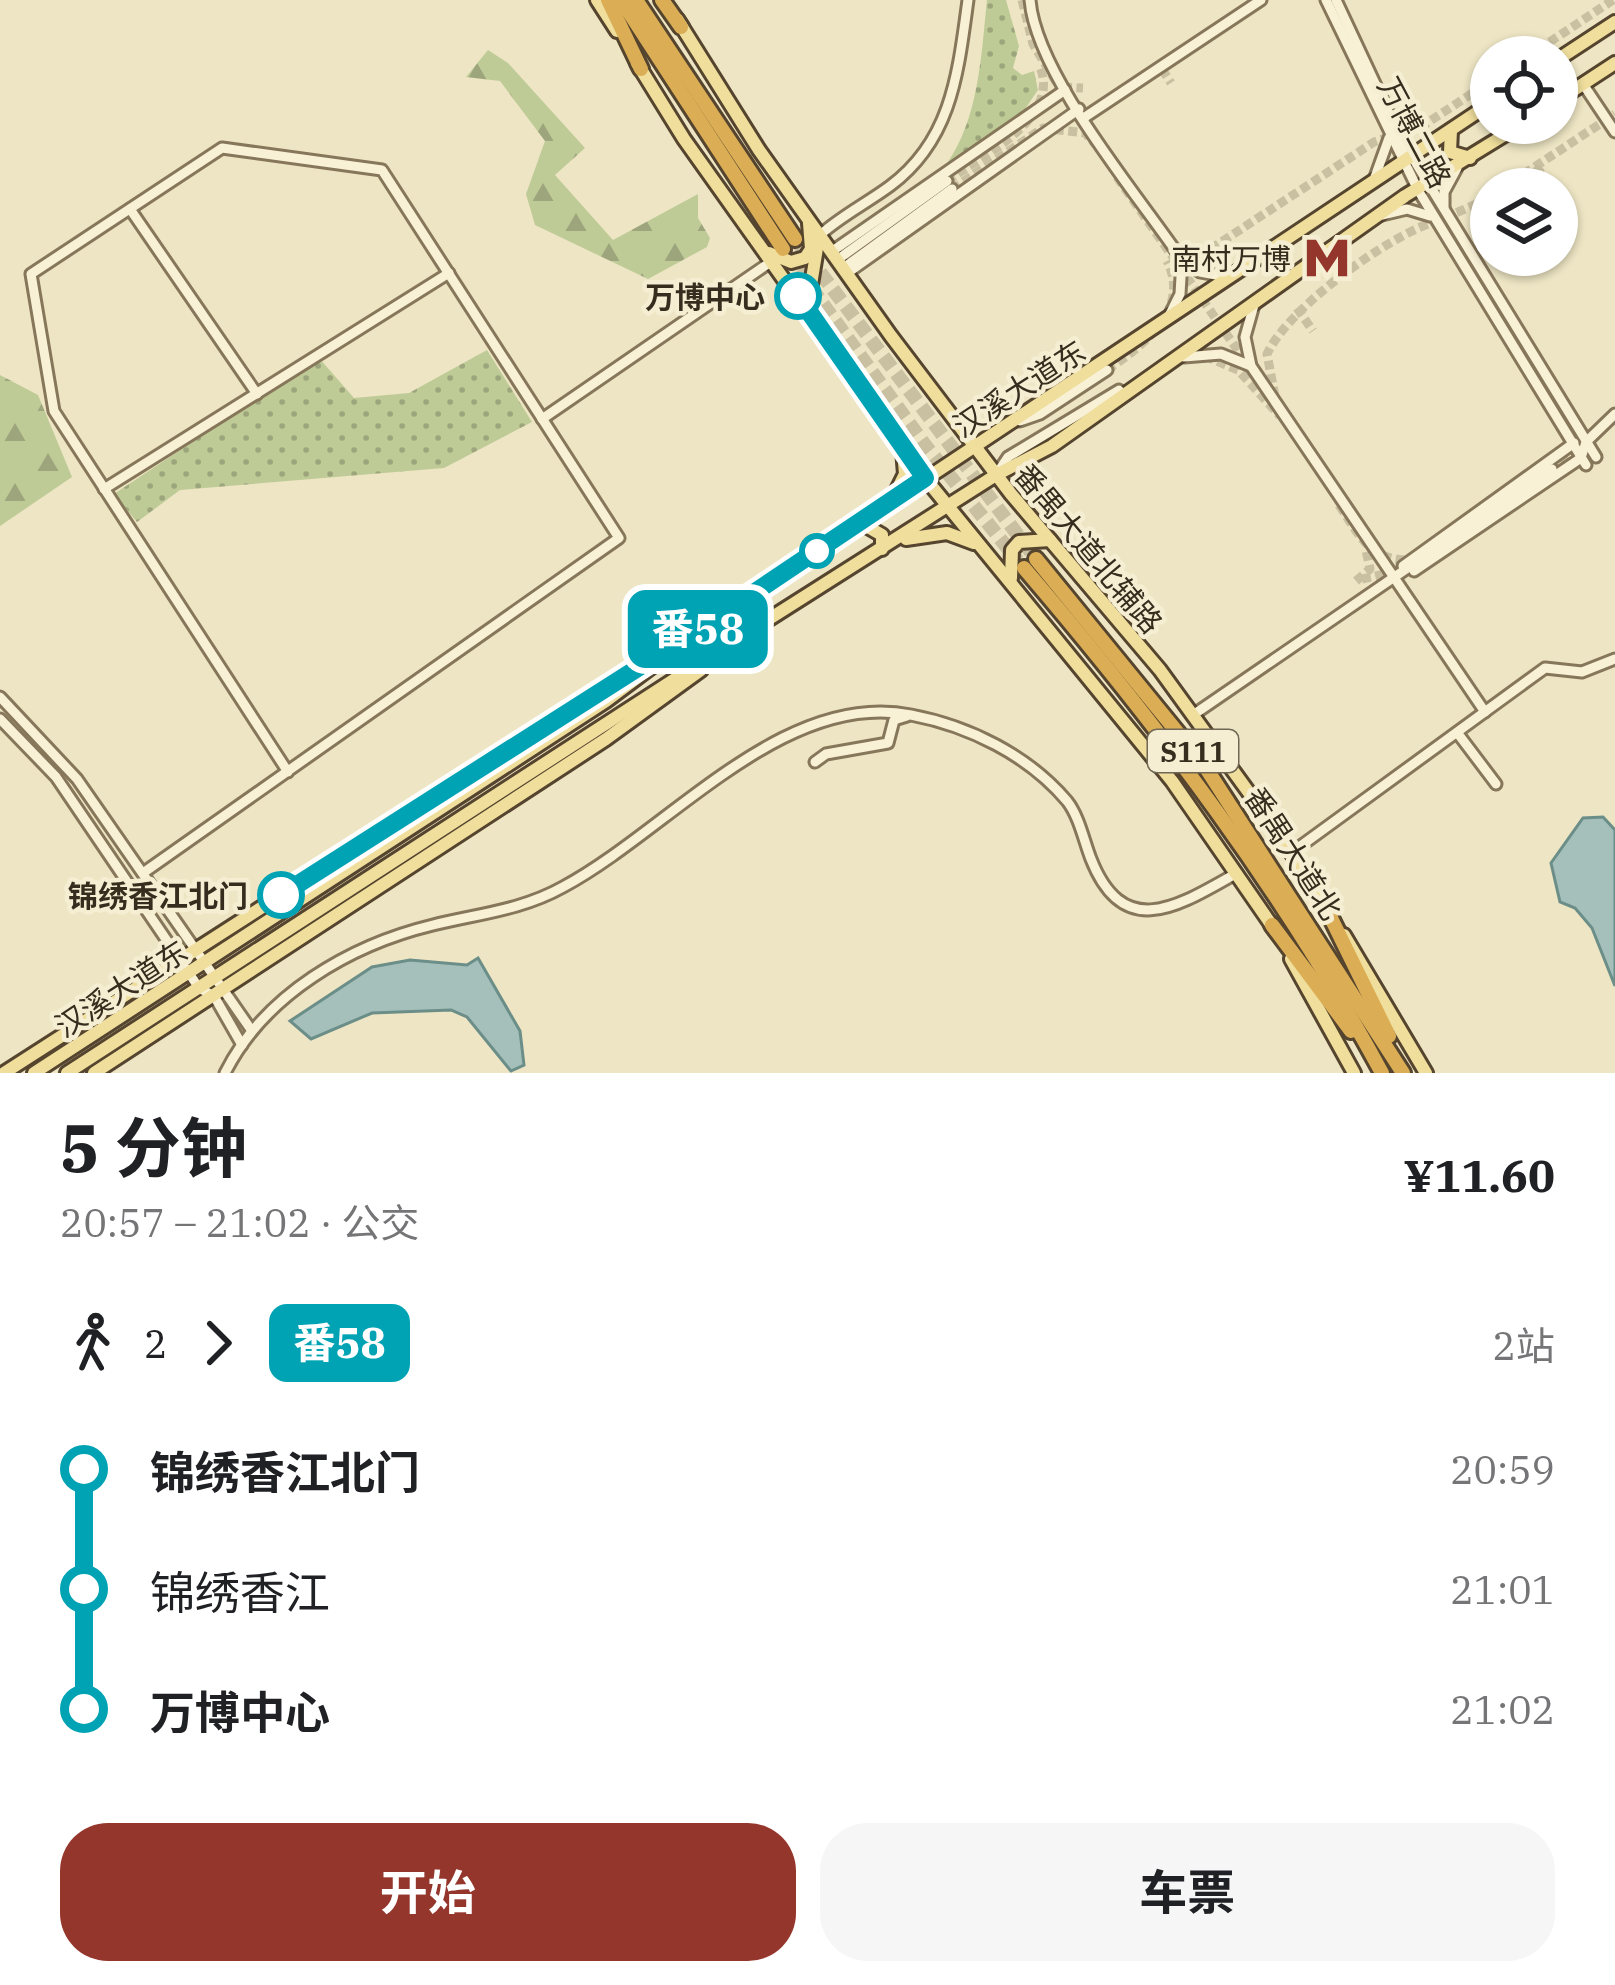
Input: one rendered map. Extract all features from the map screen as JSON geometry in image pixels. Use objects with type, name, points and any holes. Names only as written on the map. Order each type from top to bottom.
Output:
[{"type":"highway","points":[[608,0],[641,69]]},
{"type":"highway","points":[[621,0],[789,244],[636,0]]},
{"type":"highway","points":[[664,0],[681,27]]},
{"type":"highway","name":"番禺大道北","points":[[1024,569],[1221,813],[1341,998],[1382,1073]]},
{"type":"highway","name":"番禺大道北","points":[[1024,569],[1204,765],[1405,1073]]},
{"type":"highway","points":[[1330,914],[1405,1073]]},
{"type":"highway","points":[[1271,925],[1382,1073]]},
{"type":"main road","points":[[597,0],[900,443],[987,551]]},
{"type":"main road","points":[[1578,46],[1615,22]]},
{"type":"main road","name":"番禺大道北辅路","points":[[681,27],[839,264],[974,447],[1193,715],[1361,958],[1426,1073]]},
{"type":"main road","points":[[1578,87],[1615,63]]},
{"type":"main road","name":"汉溪大道东","points":[[34,1073],[605,701],[721,615],[1237,277],[1470,117]]},
{"type":"main road","points":[[1451,129],[1450,152],[1470,158]]},
{"type":"main road","name":"汉溪大道东","points":[[68,1073],[199,988],[218,987],[639,717],[725,650],[996,475],[1052,446],[1377,216],[1492,144]]},
{"type":"main road","points":[[768,255],[801,261],[811,249],[809,220]]},
{"type":"main road","points":[[807,309],[820,235]]},
{"type":"main road","points":[[888,503],[905,474],[900,443]]},
{"type":"main road","points":[[860,523],[882,536],[888,546],[947,533],[1024,569]]},
{"type":"main road","points":[[1050,540],[1019,542],[1012,550],[1237,873],[1354,1073]]},
{"type":"main road","points":[[4,1073],[721,615]]},
{"type":"main road","points":[[94,1073],[218,987]]},
{"type":"street","points":[[820,235],[903,176],[935,142],[949,109],[968,0]]},
{"type":"street","points":[[1030,0],[1035,33],[1065,90],[1181,260],[1199,272],[1237,277]]},
{"type":"street","points":[[839,264],[1261,0]]},
{"type":"street","name":"万博二路","points":[[1326,0],[1395,138],[1584,462]]},
{"type":"street","name":"万博二路","points":[[1336,0],[1395,138]]},
{"type":"street","points":[[1583,84],[1615,132]]},
{"type":"street","points":[[839,264],[1065,90]]},
{"type":"street","points":[[1367,186],[1395,138],[1431,142]]},
{"type":"street","points":[[143,873],[288,772],[619,538],[382,170],[222,148],[31,274],[54,411],[288,772]]},
{"type":"street","points":[[1377,216],[1407,209],[1439,215],[1457,167]]},
{"type":"street","points":[[839,264],[950,185]]},
{"type":"street","points":[[130,209],[256,394]]},
{"type":"street","name":"万博二路","points":[[1439,215],[1596,457]]},
{"type":"street","points":[[542,419],[768,255]]},
{"type":"street","points":[[1167,320],[1180,294],[1181,260]]},
{"type":"street","points":[[104,490],[449,273]]},
{"type":"street","points":[[1257,300],[1246,317],[1251,365],[1485,712]]},
{"type":"street","points":[[1178,358],[1207,352],[1251,365]]},
{"type":"street","points":[[1008,423],[1040,414],[1107,370]]},
{"type":"street","points":[[996,475],[1008,458],[1119,390]]},
{"type":"street","points":[[1394,578],[1415,554],[1572,444],[1586,442],[1615,414]]},
{"type":"street","points":[[1394,578],[1459,544],[1584,462],[1586,442]]},
{"type":"street","points":[[1193,715],[1552,469]]},
{"type":"street","points":[[1291,853],[1546,668],[1582,672],[1615,659]]},
{"type":"street","points":[[1602,666],[1615,677]]},
{"type":"street","points":[[0,697],[71,771],[196,949],[242,1045]]},
{"type":"street","points":[[225,1073],[252,1031],[318,973],[430,926],[519,906],[568,885],[793,731],[860,711],[911,715],[969,730],[1033,768],[1070,804],[1103,890],[1126,907],[1175,909],[1237,873]]},
{"type":"street","points":[[815,762],[826,754],[888,743],[894,719],[911,715]]},
{"type":"street","points":[[0,718],[56,777],[199,988]]},
{"type":"street","points":[[1459,735],[1496,784]]},
{"type":"street","points":[[218,987],[252,1031]]},
{"type":"green space","points":[[987,0],[1006,0],[1019,46],[1013,68],[1022,75],[1034,71],[1038,90],[1025,109],[946,165],[972,107]]},
{"type":"green space","points":[[488,50],[508,63],[585,148],[555,175],[613,240],[698,194],[698,218],[710,238],[707,247],[648,279],[535,225],[526,194],[545,141],[500,81],[466,77]]},
{"type":"green space","points":[[487,350],[532,422],[444,468],[180,490],[137,522],[114,494],[319,358],[354,398],[409,393]]},
{"type":"green space","points":[[0,375],[38,395],[72,477],[0,526]]},
{"type":"water","points":[[1603,817],[1615,830],[1615,986],[1592,928],[1575,908],[1560,902],[1551,863],[1583,818]]},
{"type":"water","points":[[478,958],[520,1031],[524,1065],[511,1071],[467,1017],[451,1010],[372,1013],[311,1039],[290,1021],[372,967],[410,960],[467,965]]},
{"type":"tunnel","points":[[1022,0],[1033,44],[1059,87]]},
{"type":"tunnel","points":[[1559,36],[1613,0]]},
{"type":"tunnel","points":[[947,181],[997,148],[1029,119],[1043,86],[1040,67]]},
{"type":"tunnel","points":[[1162,69],[1171,83]]},
{"type":"tunnel","points":[[1063,87],[1083,88]]},
{"type":"tunnel","points":[[1172,251],[1203,254],[1374,142],[1424,125],[1470,95]]},
{"type":"tunnel","points":[[1533,168],[1615,114]]},
{"type":"tunnel","points":[[952,189],[1043,128],[1085,133],[1096,145]]},
{"type":"tunnel","points":[[1117,177],[1248,365]]},
{"type":"tunnel","points":[[1275,396],[1267,354],[1313,299],[1382,248],[1470,207]]},
{"type":"tunnel","points":[[795,239],[1036,559]]},
{"type":"tunnel","points":[[786,253],[925,445],[1018,561]]},
{"type":"tunnel","points":[[1107,370],[1148,338],[1168,311],[1173,279],[1167,261]]},
{"type":"tunnel","points":[[1297,308],[1313,331]]},
{"type":"tunnel","points":[[1205,356],[1238,370],[1280,416]]},
{"type":"tunnel","points":[[1549,469],[1578,447]]},
{"type":"tunnel","points":[[1339,505],[1375,551],[1410,560]]},
{"type":"tunnel","points":[[1356,581],[1370,569],[1366,550]]},
{"type":"tunnel","points":[[1362,579],[1398,571]]},
{"type":"bus line","name":"番58","points":[[281,895],[721,615],[925,478],[798,296]]},
{"type":"place","name":"南村万博","points":[[1327,258]]},
{"type":"place","name":"万博中心","points":[[798,296]]},
{"type":"place","name":"锦绣香江北门","points":[[281,895]]}]
